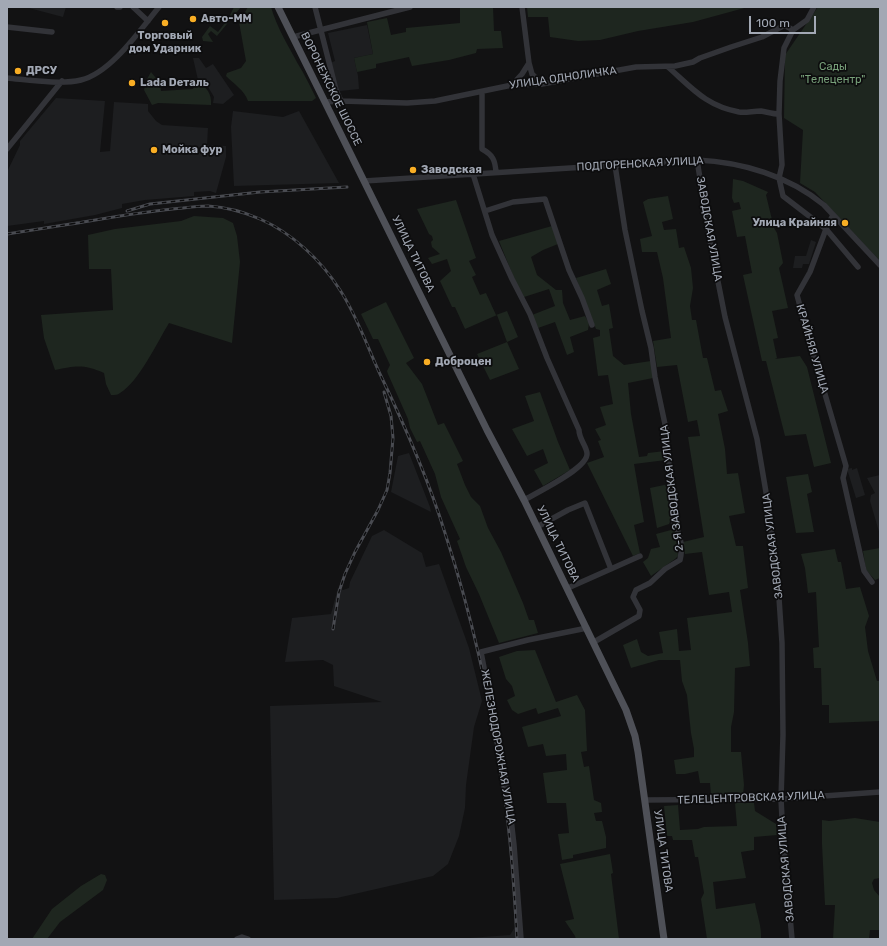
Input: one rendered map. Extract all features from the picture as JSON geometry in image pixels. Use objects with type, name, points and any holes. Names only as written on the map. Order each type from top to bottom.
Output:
[{"type":"main road","name":"ВОРОНЕЖСКОЕ ШОССЕ","points":[[278,7],[364,181]]},
{"type":"main road","name":"УЛИЦА ТИТОВА","points":[[364,181],[487,430],[568,588],[626,710],[635,736],[664,939]]},
{"type":"street","points":[[133,7],[148,21]]},
{"type":"street","points":[[7,78],[62,81],[82,80],[102,70],[134,38],[159,7]]},
{"type":"street","points":[[315,7],[336,90],[341,100]]},
{"type":"street","points":[[293,37],[396,9],[410,7]]},
{"type":"street","points":[[522,7],[529,63],[532,74],[542,84]]},
{"type":"street","points":[[814,7],[807,20],[793,30],[784,48],[780,81],[779,114],[782,165],[779,178],[783,196],[826,229],[858,267]]},
{"type":"street","name":"УЛИЦА ОДНОЛИЧКА","points":[[326,102],[341,100],[407,102],[435,100],[512,85],[542,84],[636,67],[668,67],[693,62],[700,58],[762,37],[782,26],[786,26],[793,30]]},
{"type":"street","points":[[7,27],[52,32]]},
{"type":"street","points":[[512,85],[529,63]]},
{"type":"street","points":[[668,67],[705,100],[714,104],[741,112],[761,111],[779,114]]},
{"type":"street","points":[[7,149],[62,81]]},
{"type":"street","points":[[482,92],[482,149],[488,152],[495,162],[496,172]]},
{"type":"street","name":"ПОДГОРЕНСКАЯ УЛИЦА","points":[[364,181],[697,160],[734,163],[779,178],[816,199],[833,214],[880,265]]},
{"type":"street","name":"ЗАВОДСКАЯ УЛИЦА","points":[[697,160],[711,246],[725,317],[757,439],[769,510],[780,598],[783,735],[781,799],[782,838],[792,939]]},
{"type":"street","name":"2-Я ЗАВОДСКАЯ УЛИЦА","points":[[594,642],[639,616],[640,610],[633,597],[636,590],[650,582],[665,569],[680,560],[681,552],[678,532],[674,523],[666,429],[655,377],[652,348],[642,311],[625,230],[615,165]]},
{"type":"street","points":[[473,174],[492,235],[530,314],[547,358],[579,430],[579,436],[587,453],[586,459],[581,465],[524,500]]},
{"type":"street","points":[[485,211],[513,202],[545,199],[569,270],[592,325]]},
{"type":"street","name":"КРАЙНЯЯ УЛИЦА","points":[[833,214],[810,272],[797,295],[846,465],[843,478],[864,571],[872,582]]},
{"type":"street","points":[[537,527],[568,510],[585,503],[611,569]]},
{"type":"street","points":[[568,588],[640,556]]},
{"type":"street","name":"ЖЕЛЕЗНОДОРОЖНАЯ УЛИЦА","points":[[521,939],[514,845],[508,792],[481,652],[528,640],[586,628]]},
{"type":"street","name":"ТЕЛЕЦЕНТРОВСКАЯ УЛИЦА","points":[[645,800],[781,799],[880,792]]},
{"type":"street","points":[[237,939],[242,937],[248,939]]},
{"type":"shaded area","points":[[29,7],[66,7],[63,17]]},
{"type":"shaded area","points":[[367,25],[373,54],[354,58],[359,89],[340,91],[338,90],[330,63],[335,61],[328,33]]},
{"type":"shaded area","points":[[193,58],[199,58],[206,68],[213,64],[234,95],[223,104],[213,103],[214,97],[207,85],[198,80]]},
{"type":"shaded area","points":[[56,98],[105,101],[100,152],[110,151],[114,102],[148,104],[148,111],[156,121],[162,125],[208,128],[207,145],[226,146],[226,157],[216,193],[210,191],[194,192],[194,196],[145,200],[122,204],[122,208],[95,215],[44,224],[44,221],[7,226],[7,172],[20,145],[20,141]]},
{"type":"shaded area","points":[[233,111],[283,117],[299,111],[339,183],[234,186],[231,127]]},
{"type":"shaded area","points":[[811,240],[816,242],[809,264],[803,264],[802,268],[793,268],[795,256],[806,256]]},
{"type":"shaded area","points":[[409,453],[431,512],[391,492],[398,456]]},
{"type":"shaded area","points":[[852,468],[852,470],[857,468],[865,495],[856,498],[847,469]]},
{"type":"shaded area","points":[[880,475],[880,535],[870,501],[871,495],[875,493],[867,478]]},
{"type":"shaded area","points":[[384,530],[422,553],[426,567],[439,564],[469,648],[482,701],[474,727],[466,785],[465,808],[459,836],[448,864],[433,876],[337,898],[274,900],[270,706],[382,702],[334,686],[333,665],[323,660],[285,662],[292,618],[331,614],[338,588],[343,590],[349,588],[350,582],[372,536]]},
{"type":"shaded area","points":[[515,927],[518,927],[519,939],[455,939],[510,935]]},
{"type":"green space","points":[[234,7],[241,7],[217,36],[211,31],[208,34],[213,42],[203,41],[202,37],[210,26],[218,32],[228,19]]},
{"type":"green space","points":[[248,7],[271,7],[276,22],[316,98],[312,101],[248,101],[241,90],[226,76],[227,73],[241,68],[246,61],[239,22]]},
{"type":"green space","points":[[460,7],[493,7],[494,31],[501,31],[503,48],[477,49],[476,53],[449,60],[412,66],[409,57],[376,64],[376,68],[357,72],[354,58],[373,54],[367,22],[387,18],[391,35],[406,32],[406,28],[460,23]]},
{"type":"green space","points":[[527,7],[748,7],[693,22],[638,31],[600,40],[578,41],[550,37],[548,17],[528,17]]},
{"type":"green space","name":"Сады \"Телецентр\"","points":[[818,7],[880,7],[880,261],[815,192],[800,183],[803,130],[784,118],[785,55]]},
{"type":"green space","points":[[151,72],[160,83],[161,91],[193,89],[197,82],[204,86],[210,94],[211,105],[158,103],[152,105],[144,90]]},
{"type":"green space","points":[[733,179],[743,181],[768,192],[766,195],[774,228],[777,233],[783,263],[779,268],[788,308],[772,311],[778,338],[773,339],[777,358],[775,359],[800,356],[807,367],[831,463],[814,467],[806,434],[785,436],[766,361],[762,361],[743,275],[752,273],[745,236],[737,237],[732,211],[741,209],[739,202],[734,203],[732,198]]},
{"type":"green space","points":[[668,196],[673,219],[662,222],[664,230],[676,229],[679,248],[684,247],[691,268],[693,288],[690,306],[692,320],[696,320],[703,358],[707,358],[715,391],[721,390],[728,411],[718,414],[725,449],[727,474],[738,473],[745,513],[729,516],[736,546],[743,546],[748,588],[740,590],[750,666],[735,668],[734,712],[731,727],[731,752],[741,752],[744,785],[743,795],[711,795],[710,783],[700,783],[698,771],[685,774],[676,774],[674,760],[694,757],[687,695],[682,681],[680,660],[659,660],[631,668],[623,645],[637,639],[641,652],[648,656],[663,653],[659,632],[677,629],[679,651],[691,650],[687,618],[732,612],[729,592],[709,595],[702,552],[685,554],[683,542],[704,537],[688,437],[700,436],[697,420],[688,422],[677,365],[657,367],[653,341],[671,338],[663,278],[657,252],[642,252],[640,239],[652,236],[643,202],[648,199]]},
{"type":"green space","points":[[456,200],[476,258],[469,261],[476,275],[472,277],[480,295],[486,293],[496,315],[507,311],[518,337],[507,342],[497,315],[465,329],[455,307],[452,307],[440,281],[451,271],[447,259],[432,264],[428,258],[440,254],[432,247],[432,236],[429,234],[417,209]]},
{"type":"green space","points":[[194,216],[223,218],[233,223],[237,236],[240,262],[232,343],[169,323],[141,371],[127,388],[116,395],[111,395],[106,384],[104,373],[85,367],[55,370],[44,338],[41,315],[113,310],[111,269],[89,269],[88,235],[115,229],[181,221]]},
{"type":"green space","points":[[552,226],[558,244],[531,257],[537,275],[556,290],[562,290],[563,303],[570,320],[585,316],[589,323],[588,330],[570,337],[574,352],[567,355],[555,322],[538,328],[532,315],[555,306],[549,289],[524,297],[516,283],[499,241]]},
{"type":"green space","points":[[606,269],[611,284],[597,290],[602,306],[609,304],[613,328],[609,329],[613,356],[624,365],[651,361],[653,378],[628,383],[631,414],[639,457],[647,456],[648,453],[665,451],[666,460],[634,464],[644,522],[634,525],[640,553],[633,556],[587,463],[604,457],[598,441],[601,440],[595,429],[606,425],[600,407],[613,404],[608,375],[598,376],[593,338],[600,336],[600,330],[596,329],[576,278]]},
{"type":"green space","points":[[386,302],[414,358],[406,363],[422,384],[438,425],[444,423],[463,461],[457,464],[465,485],[471,497],[480,506],[488,528],[501,552],[529,620],[534,620],[538,633],[499,643],[466,567],[457,541],[460,539],[441,497],[435,474],[420,441],[417,442],[410,428],[408,419],[388,374],[387,371],[390,365],[378,339],[373,339],[361,314]]},
{"type":"green space","points":[[507,342],[519,369],[490,380],[477,354]]},
{"type":"green space","points":[[540,392],[570,470],[543,486],[534,470],[548,463],[543,449],[527,456],[512,429],[534,421],[525,396]]},
{"type":"green space","points":[[808,474],[812,492],[807,494],[814,532],[796,533],[786,477]]},
{"type":"green space","points":[[669,484],[671,519],[669,524],[657,528],[650,488]]},
{"type":"green space","points":[[671,530],[675,531],[676,534],[678,556],[651,576],[643,562],[648,558],[651,549],[660,547],[656,534]]},
{"type":"green space","points":[[880,548],[880,578],[875,580],[866,570],[863,551]]},
{"type":"green space","points":[[835,549],[838,562],[841,562],[846,589],[860,587],[869,616],[865,627],[868,651],[877,681],[880,681],[880,721],[829,723],[829,705],[822,705],[821,668],[814,668],[813,648],[819,647],[816,592],[808,593],[805,568],[801,554]]},
{"type":"green space","points":[[535,650],[556,702],[577,695],[585,710],[587,751],[581,752],[584,767],[589,766],[594,800],[601,803],[602,812],[594,813],[596,821],[602,821],[606,837],[606,848],[573,855],[573,858],[562,860],[558,834],[569,833],[566,803],[547,803],[543,773],[567,770],[566,754],[546,756],[543,744],[528,747],[522,727],[561,716],[558,708],[538,714],[536,708],[518,714],[512,710],[507,700],[515,696],[512,686],[506,679],[499,657],[517,651]]},
{"type":"green space","points":[[735,803],[754,803],[755,811],[776,824],[777,835],[754,837],[754,850],[741,852],[746,878],[713,882],[716,909],[755,903],[761,939],[707,939],[701,899],[704,893],[698,857],[695,857],[692,840],[673,840],[672,836],[667,836],[664,806],[678,805],[680,830],[698,829],[704,827],[737,826]]},
{"type":"green space","points":[[855,818],[880,822],[880,878],[874,879],[872,883],[874,890],[880,897],[880,930],[870,930],[869,939],[833,939],[835,905],[825,905],[822,820],[829,821]]},
{"type":"green space","points":[[610,854],[619,939],[576,939],[565,921],[574,919],[560,864]]},
{"type":"green space","points":[[101,874],[105,875],[107,880],[103,890],[60,922],[47,939],[32,939],[52,909],[81,886]]},
{"type":"railway","points":[[127,211],[150,204],[260,192],[347,187]]},
{"type":"railway","points":[[71,224],[169,209],[208,206],[234,210],[248,214],[272,225],[305,248],[324,268],[340,290],[357,321],[424,472],[455,564],[464,596],[480,659],[493,723],[506,806],[517,939]]},
{"type":"railway","points":[[7,234],[77,223]]},
{"type":"railway","points":[[333,629],[339,592],[345,574],[387,490],[393,438],[391,416],[384,392]]},
{"type":"place","name":"Авто-ММ","points":[[193,19]]},
{"type":"place","name":"Торговый дом Ударник","points":[[165,23]]},
{"type":"place","name":"ДРСУ","points":[[18,71]]},
{"type":"place","name":"Lada Dеталь","points":[[132,83]]},
{"type":"place","name":"Мойка фур","points":[[154,150]]},
{"type":"place","name":"Заводская","points":[[413,170]]},
{"type":"place","name":"Улица Крайняя","points":[[845,223]]},
{"type":"place","name":"Доброцен","points":[[427,362]]}]
